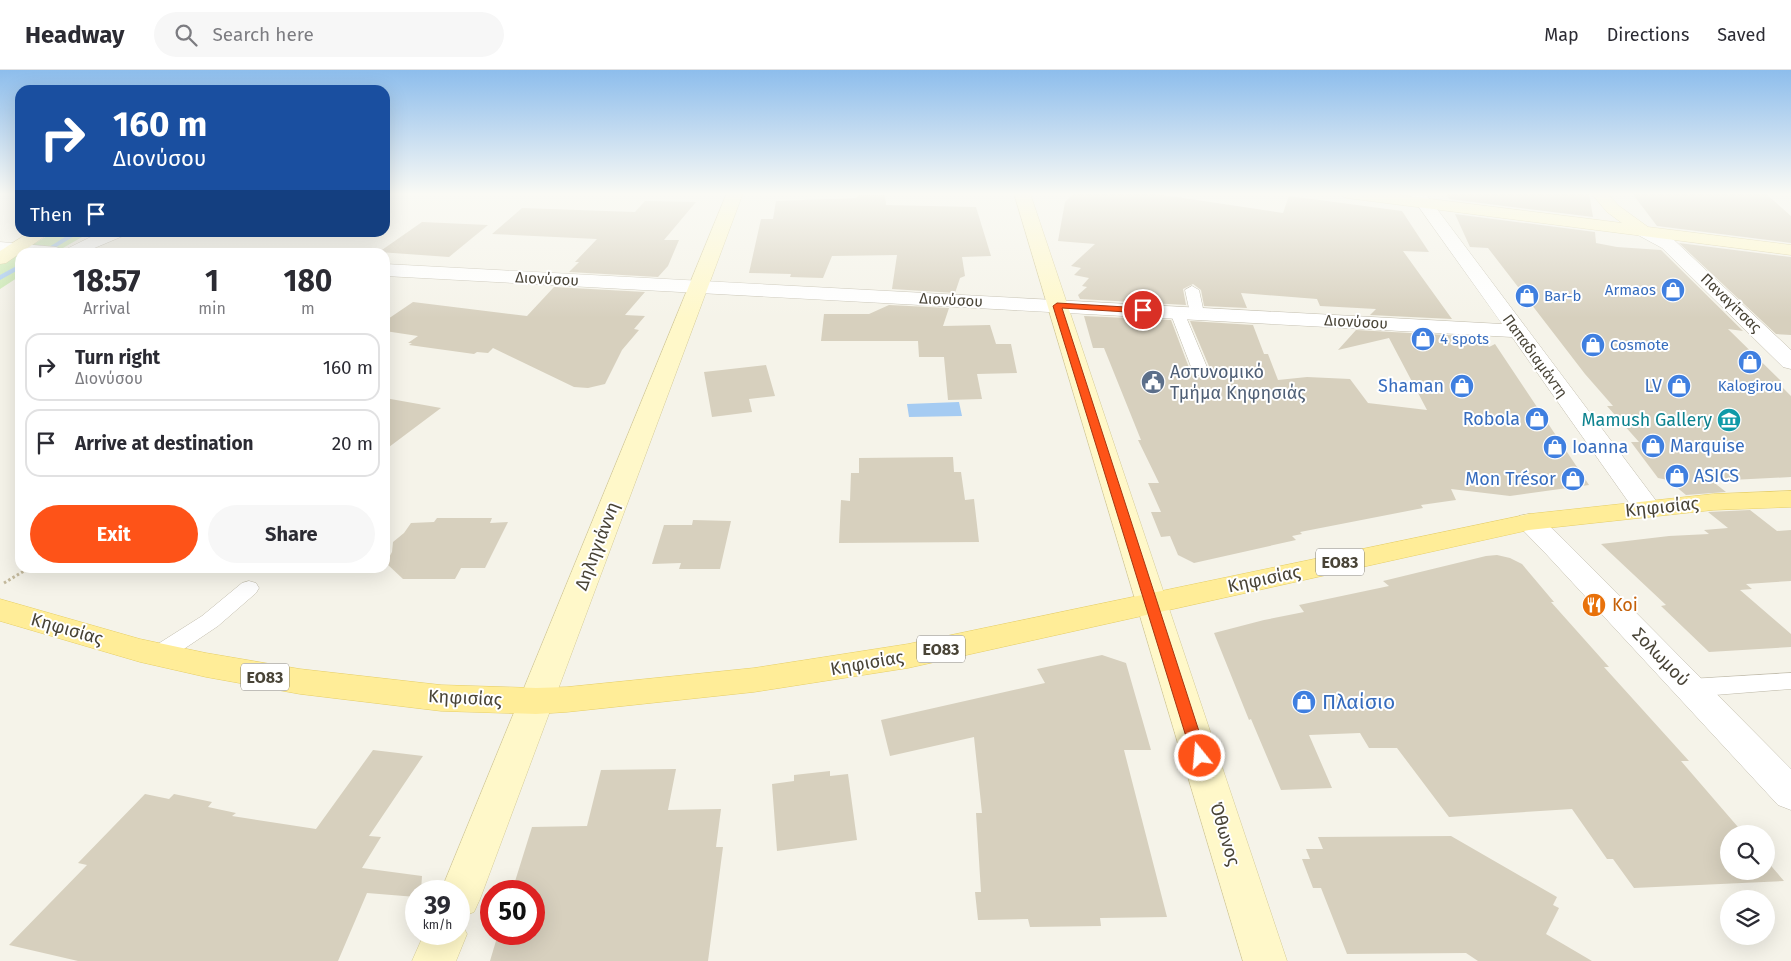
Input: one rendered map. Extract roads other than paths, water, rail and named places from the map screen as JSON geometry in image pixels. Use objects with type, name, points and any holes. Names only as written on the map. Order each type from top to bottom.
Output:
[{"type":"main road","name":"Κηφισίας","points":[[0,610],[158,655],[249,674],[360,690],[469,700],[537,701],[577,699],[719,685],[908,656],[1529,522],[1713,502],[1791,499]]},
{"type":"street","name":"Δηληγιάννη","points":[[466,880],[719,235]]},
{"type":"street","name":"Όθωνος","points":[[1035,235],[1264,961]]},
{"type":"street","name":"Παπαδιαμάντη","points":[[1447,235],[1648,508]]},
{"type":"street","name":"Παναγίτσας","points":[[1652,235],[1663,240],[1675,250],[1791,362]]},
{"type":"street","points":[[1672,235],[1791,250]]},
{"type":"street","points":[[23,248],[37,237]]},
{"type":"street","points":[[80,248],[106,237]]},
{"type":"street","points":[[0,247],[15,249]]},
{"type":"street","points":[[0,259],[15,252]]},
{"type":"street","name":"Διονύσου","points":[[390,270],[1517,330]]},
{"type":"street","name":"Σολωμού","points":[[1529,522],[1791,794]]},
{"type":"street","points":[[434,961],[441,945]]},
{"type":"lane","points":[[1192,290],[1187,313],[1201,372]]},
{"type":"lane","points":[[158,655],[210,621],[249,588]]},
{"type":"lane","points":[[1690,688],[1791,681]]},
{"type":"water","points":[[959,402],[962,416],[909,417],[907,404]]},
{"type":"waterway","points":[[51,248],[70,237]]},
{"type":"waterway","points":[[0,278],[15,269]]},
{"type":"place","name":"Armaos","points":[[1673,290]]},
{"type":"place","name":"Bar-b","points":[[1527,296]]},
{"type":"place","name":"4 spots","points":[[1423,339]]},
{"type":"place","name":"Cosmote","points":[[1593,345]]},
{"type":"place","name":"Kalogirou","points":[[1750,362]]},
{"type":"place","name":"Αστυνομικό Τμήμα Κηφησιάς","points":[[1153,382]]},
{"type":"place","name":"Shaman","points":[[1462,386]]},
{"type":"place","name":"LV","points":[[1679,386]]},
{"type":"place","name":"Robola","points":[[1537,419]]},
{"type":"place","name":"Mamush Gallery","points":[[1729,420]]},
{"type":"place","name":"Marquise","points":[[1653,446]]},
{"type":"place","name":"Ioanna","points":[[1555,447]]},
{"type":"place","name":"ASICS","points":[[1677,476]]},
{"type":"place","name":"Mon Trésor","points":[[1573,479]]},
{"type":"place","name":"Koi","points":[[1594,605]]},
{"type":"place","name":"Πλαίσιο","points":[[1304,702]]}]
